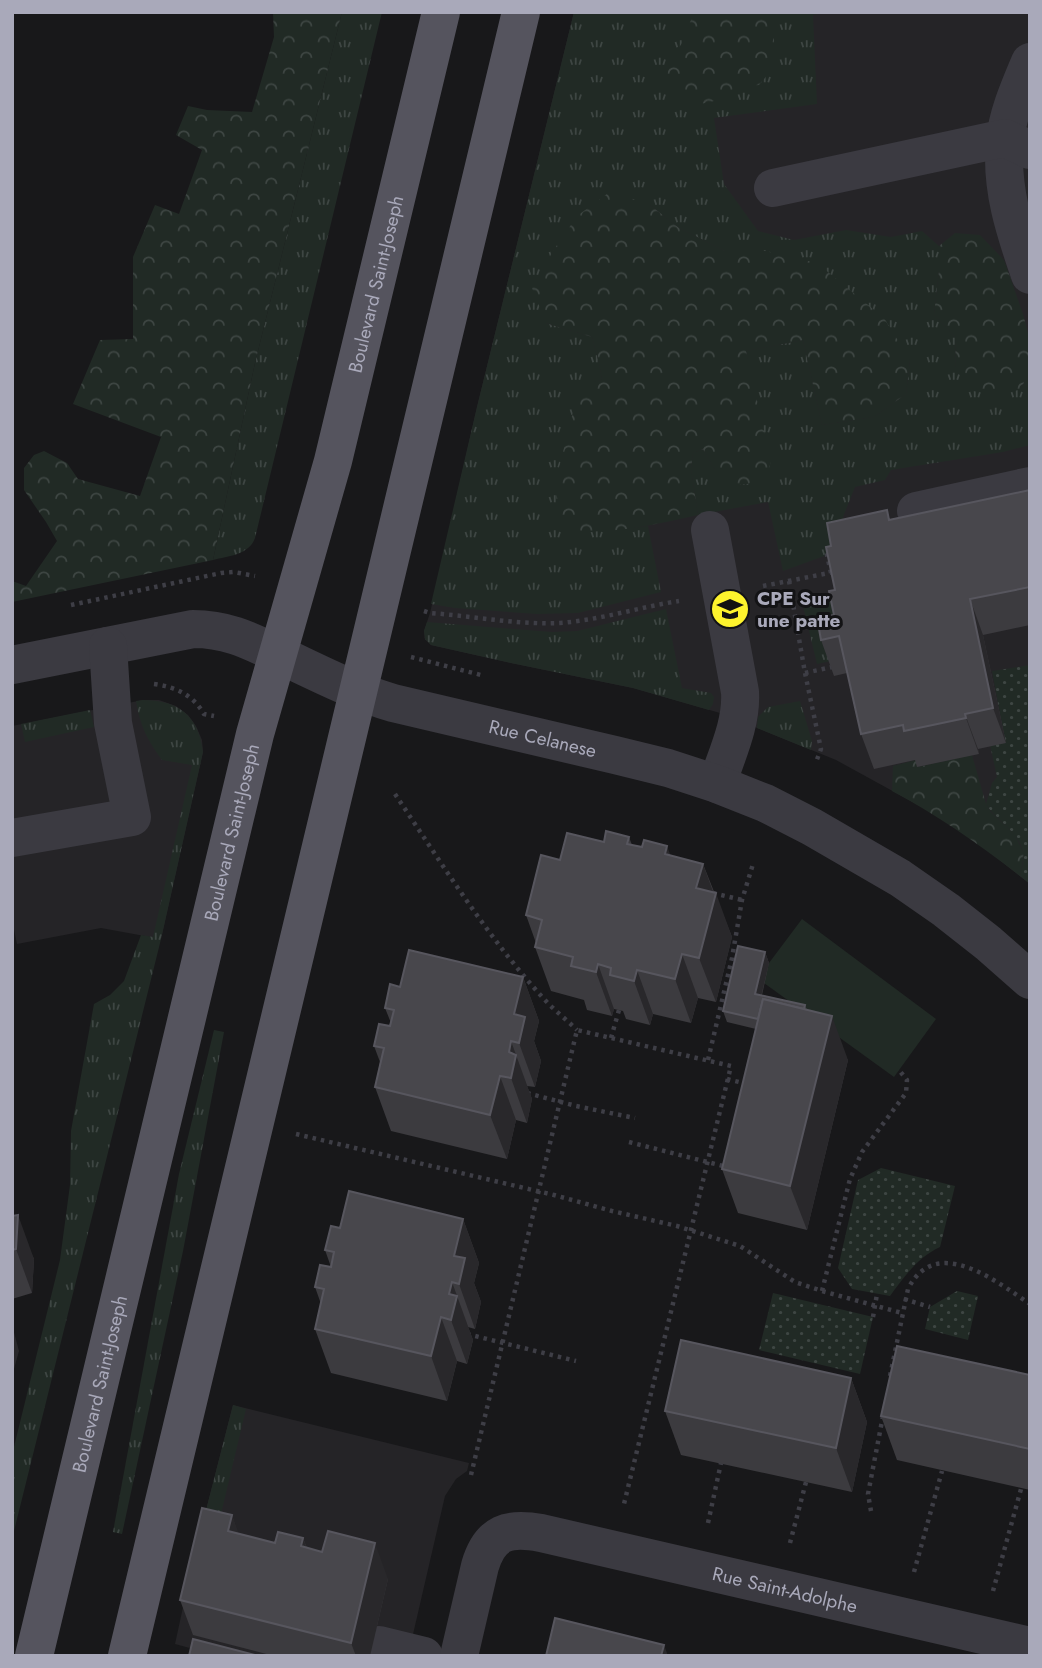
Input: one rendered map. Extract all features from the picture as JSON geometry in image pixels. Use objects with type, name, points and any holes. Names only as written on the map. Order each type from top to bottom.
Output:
[{"type":"main road","name":"Boulevard Saint-Joseph","points":[[34,1656],[252,748],[333,461],[441,12]]},
{"type":"main road","points":[[127,1656],[521,12]]},
{"type":"street","points":[[1029,68],[1015,100],[1017,144],[1004,173],[1023,239],[1030,275]]},
{"type":"street","points":[[773,187],[1017,144]]},
{"type":"street","points":[[916,511],[1030,486]]},
{"type":"street","points":[[710,530],[741,704],[717,783]]},
{"type":"street","name":"Rue Celanese","points":[[12,665],[192,629],[212,629],[234,635],[384,701],[615,755],[717,783],[800,821],[900,878],[988,943],[1030,980]]},
{"type":"street","points":[[12,838],[132,817],[113,723],[108,646]]},
{"type":"street","name":"Rue Saint-Adolphe","points":[[459,1656],[485,1553],[504,1533],[518,1530],[541,1533],[1030,1646]]},
{"type":"street","points":[[379,1645],[424,1656]]},
{"type":"path","points":[[831,573],[827,555],[838,551]]},
{"type":"path","points":[[816,762],[821,749],[789,581],[842,570]]},
{"type":"path","points":[[64,607],[221,573],[248,574]]},
{"type":"path","points":[[424,611],[524,622],[559,623],[664,603]]},
{"type":"path","points":[[405,655],[483,676]]},
{"type":"path","points":[[805,673],[832,667]]},
{"type":"path","points":[[145,684],[177,690],[197,702],[204,714]]},
{"type":"path","points":[[395,794],[475,912],[517,968],[577,1030],[731,1066],[624,1504]]},
{"type":"path","points":[[708,1060],[732,958],[742,900],[753,864]]},
{"type":"path","points":[[704,890],[742,900]]},
{"type":"path","points":[[611,1038],[619,1010]]},
{"type":"path","points":[[471,1475],[577,1030]]},
{"type":"path","points":[[822,1291],[850,1179],[862,1152],[906,1093],[907,1080],[899,1070]]},
{"type":"path","points":[[727,1079],[758,1086]]},
{"type":"path","points":[[526,1092],[635,1118]]},
{"type":"path","points":[[292,1133],[677,1226],[740,1246],[795,1282],[902,1313]]},
{"type":"path","points":[[629,1143],[735,1169]]},
{"type":"path","points":[[890,1378],[904,1299],[912,1280],[931,1266],[944,1263],[968,1266],[1030,1304]]},
{"type":"path","points":[[873,1317],[877,1294]]},
{"type":"path","points":[[904,1299],[930,1307]]},
{"type":"path","points":[[466,1334],[576,1361]]},
{"type":"path","points":[[872,1511],[869,1494],[885,1404]]},
{"type":"path","points":[[708,1523],[721,1463]]},
{"type":"path","points":[[914,1572],[942,1471]]},
{"type":"path","points":[[790,1543],[806,1482]]},
{"type":"path","points":[[993,1591],[1021,1489]]},
{"type":"shaded area","points":[[574,12],[1030,12],[1030,884],[979,844],[929,811],[836,760],[720,713],[633,688],[431,645],[425,639],[424,631],[477,407]]},
{"type":"shaded area","points":[[143,700],[159,700],[176,706],[188,715],[202,740],[203,752],[161,939],[101,928],[17,944],[12,920],[12,726]]},
{"type":"shaded area","points":[[233,1405],[469,1463],[467,1471],[456,1479],[445,1496],[408,1656],[219,1656],[175,1644]]},
{"type":"green space","points":[[273,12],[342,12],[255,363],[213,560],[12,602],[12,581],[26,586],[57,541],[24,490],[24,468],[34,455],[44,451],[67,463],[78,479],[140,496],[161,437],[73,404],[100,340],[133,339],[133,257],[155,205],[179,214],[202,150],[176,135],[188,106],[207,110],[252,112],[274,37]]},
{"type":"green space","points":[[342,12],[382,12],[255,538],[243,551],[213,560],[255,363]]},
{"type":"green space","points":[[574,12],[828,12],[813,15],[817,104],[714,118],[724,184],[758,231],[794,240],[846,230],[891,237],[922,231],[939,246],[934,314],[955,337],[956,370],[1020,389],[1030,373],[1030,445],[1003,452],[891,470],[885,480],[855,487],[843,517],[849,547],[783,571],[768,502],[698,515],[691,469],[693,453],[703,449],[715,470],[750,373],[746,351],[803,340],[822,425],[874,417],[906,394],[910,360],[765,251],[725,251],[679,228],[650,205],[546,323],[592,337],[602,380],[580,385],[582,531],[648,526],[661,592],[578,613],[537,614],[431,604]]},
{"type":"green space","points":[[694,12],[759,12],[774,31],[774,67],[759,85],[737,87],[714,101],[687,107],[668,91],[666,85],[669,63],[682,43]]},
{"type":"green space","points":[[611,191],[650,205],[679,228],[725,251],[765,251],[817,263],[884,318],[910,360],[906,394],[874,417],[822,425],[803,340],[746,351],[771,463],[762,482],[739,485],[715,470],[703,449],[693,453],[691,469],[698,515],[608,531],[574,530],[563,525],[556,516],[557,476],[580,384],[602,380],[592,337],[546,323],[532,288],[577,216]]},
{"type":"green space","points":[[955,233],[980,235],[1004,260],[1023,314],[1030,341],[1030,373],[1020,389],[1001,396],[973,391],[956,370],[955,337],[934,314],[939,246]]},
{"type":"green space","points":[[842,597],[831,661],[817,664],[803,606]]},
{"type":"green space","points":[[666,609],[682,688],[711,693],[714,697],[709,710],[633,688],[431,645],[425,639],[424,631],[427,622],[552,632],[577,631]]},
{"type":"green space","points":[[1030,665],[1030,884],[1020,876],[1023,862],[1021,846],[1013,833],[986,804],[992,783],[997,777],[990,745],[1005,740],[992,671]]},
{"type":"green space","points":[[136,701],[167,703],[185,712],[197,729],[203,752],[161,939],[12,1539],[12,1455],[60,1260],[70,1185],[71,1131],[94,1004],[110,995],[124,981],[141,935],[153,937],[192,765],[162,760],[142,725]]},
{"type":"green space","points":[[800,701],[812,741],[811,750],[757,728],[758,717],[768,707]]},
{"type":"green space","points":[[90,710],[94,727],[25,742],[21,724]]},
{"type":"green space","points":[[972,755],[986,804],[1015,835],[1024,854],[1020,876],[958,830],[892,791],[893,766],[916,760],[918,767]]},
{"type":"green space","points":[[802,919],[936,1019],[894,1077],[764,983],[769,963]]},
{"type":"green space","points":[[214,1030],[224,1032],[183,1251],[122,1534],[113,1532],[179,1174]]},
{"type":"green space","points":[[881,1168],[955,1186],[940,1247],[918,1262],[890,1296],[852,1289],[838,1268],[858,1180]]},
{"type":"green space","points":[[957,1291],[978,1296],[968,1340],[925,1329],[930,1307]]},
{"type":"green space","points":[[773,1293],[873,1317],[860,1374],[759,1350]]},
{"type":"green space","points":[[233,1405],[246,1409],[216,1535],[193,1561]]},
{"type":"building","points":[[1030,490],[1030,587],[970,599],[993,708],[965,714],[966,718],[904,731],[903,725],[861,734],[839,636],[821,640],[817,618],[834,615],[829,591],[835,590],[826,547],[831,546],[827,523],[887,510],[889,520]]},
{"type":"building","points":[[606,831],[629,837],[627,844],[642,847],[644,840],[667,846],[665,854],[703,864],[696,888],[716,893],[699,958],[682,954],[675,979],[637,970],[634,981],[610,975],[611,968],[598,964],[596,972],[571,966],[573,957],[535,947],[542,920],[526,915],[541,855],[560,860],[567,833],[604,842]]},
{"type":"building","points":[[738,946],[765,952],[755,994],[805,1005],[804,1009],[763,999],[758,1019],[723,1011]]},
{"type":"building","points":[[409,950],[523,977],[514,1014],[525,1017],[519,1043],[511,1041],[509,1052],[516,1055],[511,1078],[500,1076],[490,1115],[375,1087],[384,1048],[374,1046],[379,1024],[390,1026],[394,1010],[385,1008],[390,984],[400,987]]},
{"type":"building","points":[[763,999],[832,1016],[790,1186],[722,1169]]},
{"type":"building","points":[[349,1191],[463,1219],[454,1256],[465,1258],[459,1284],[452,1282],[449,1294],[457,1296],[451,1320],[441,1317],[431,1356],[315,1329],[324,1289],[315,1287],[320,1265],[331,1267],[334,1252],[325,1250],[331,1226],[340,1228]]},
{"type":"building","points":[[18,1215],[16,1249],[12,1250],[12,1216]]},
{"type":"building","points":[[681,1340],[851,1378],[836,1448],[665,1411]]},
{"type":"building","points":[[897,1346],[1030,1375],[1030,1449],[881,1416]]},
{"type":"building","points":[[202,1508],[232,1515],[228,1531],[275,1543],[278,1532],[303,1538],[301,1546],[322,1552],[328,1531],[375,1543],[351,1643],[180,1600]]},
{"type":"building","points":[[555,1618],[664,1645],[661,1656],[546,1656]]},
{"type":"building","points":[[193,1639],[259,1656],[189,1656]]},
{"type":"place","name":"CPE Sur une patte","points":[[730,609]]}]
